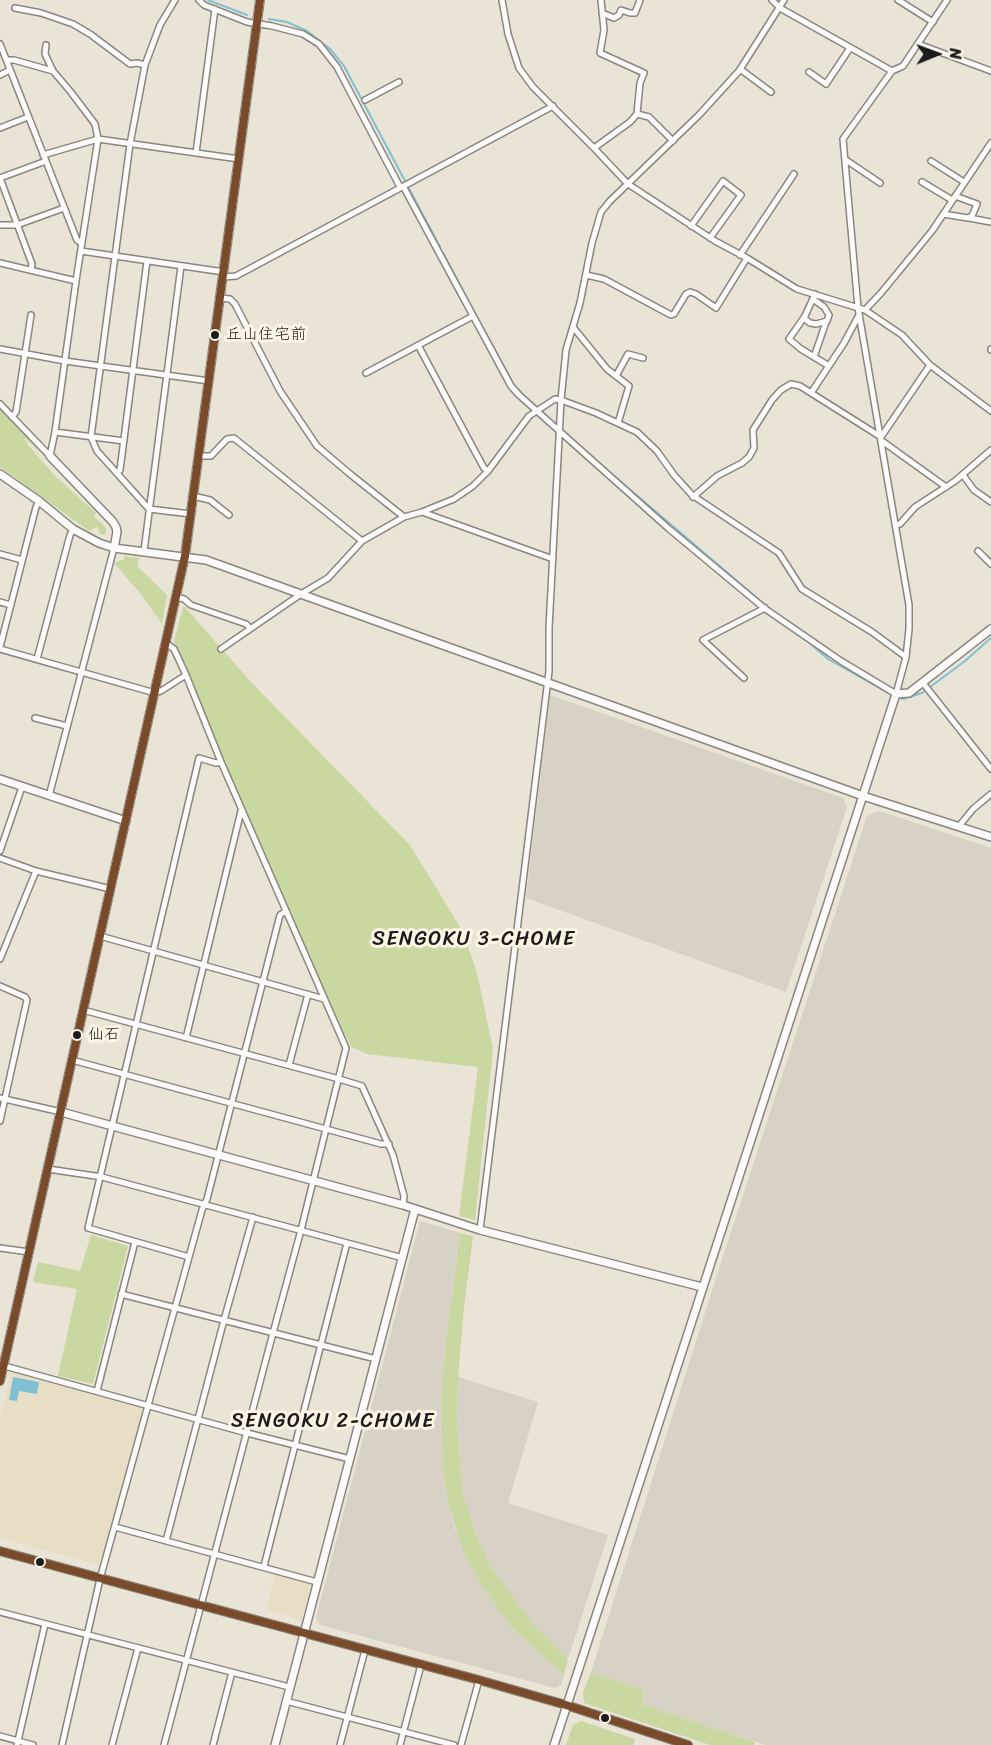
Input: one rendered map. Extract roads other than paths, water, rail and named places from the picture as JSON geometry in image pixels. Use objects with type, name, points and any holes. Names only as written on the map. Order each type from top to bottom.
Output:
[{"type":"main road","points":[[0,1381],[185,556],[260,0]]},
{"type":"street","points":[[175,0],[160,25],[145,65],[130,144],[91,437],[98,451],[149,509],[191,514]]},
{"type":"street","points":[[199,0],[204,5],[247,22],[303,34],[322,48],[338,67],[511,386],[535,411],[765,608],[841,661],[896,694],[909,693],[991,629]]},
{"type":"street","points":[[502,0],[508,34],[519,68],[533,87],[628,184],[710,238],[797,289],[814,297],[861,311],[902,335],[930,365],[991,411]]},
{"type":"street","points":[[594,148],[630,122],[637,114],[640,83],[644,73],[600,52],[604,30],[601,0]]},
{"type":"street","points":[[602,13],[614,18],[621,10],[630,14],[635,13],[640,0]]},
{"type":"street","points":[[772,0],[780,8],[892,71]]},
{"type":"street","points":[[480,1230],[547,682],[561,400],[566,350],[601,212],[699,115],[740,69],[784,0]]},
{"type":"street","points":[[898,0],[933,22]]},
{"type":"street","points":[[554,1745],[896,694],[906,657],[909,605],[861,311],[843,139],[892,71],[903,66],[947,0]]},
{"type":"street","points":[[15,8],[41,13],[73,24],[130,64],[145,65]]},
{"type":"street","points":[[196,153],[215,9]]},
{"type":"street","points":[[0,44],[77,240],[81,243]]},
{"type":"street","points":[[918,44],[991,71]]},
{"type":"street","points":[[46,45],[45,54],[53,71],[95,124],[98,139],[50,456]]},
{"type":"street","points":[[809,72],[826,84],[850,48]]},
{"type":"street","points":[[8,60],[53,71]]},
{"type":"street","points":[[740,69],[771,92]]},
{"type":"street","points":[[0,75],[10,70]]},
{"type":"street","points":[[365,100],[399,82]]},
{"type":"street","points":[[81,251],[236,276],[553,106]]},
{"type":"street","points":[[637,114],[649,117],[673,141]]},
{"type":"street","points":[[0,128],[28,117]]},
{"type":"street","points":[[31,270],[32,264],[0,178],[45,158],[98,139],[239,159]]},
{"type":"street","points":[[811,393],[861,311],[888,285],[932,231],[991,143]]},
{"type":"street","points":[[846,160],[880,183]]},
{"type":"street","points":[[931,161],[964,182]]},
{"type":"street","points":[[740,255],[794,174]]},
{"type":"street","points":[[691,226],[723,181],[741,195],[710,238]]},
{"type":"street","points":[[922,182],[954,198],[977,204],[972,216],[968,218]]},
{"type":"street","points":[[0,225],[17,225],[64,208]]},
{"type":"street","points":[[943,214],[991,222]]},
{"type":"street","points":[[586,275],[604,279],[671,315],[674,314],[686,294],[690,292],[716,309],[747,258]]},
{"type":"street","points":[[117,473],[120,470],[147,261]]},
{"type":"street","points":[[0,263],[75,281]]},
{"type":"street","points":[[144,551],[181,266]]},
{"type":"street","points":[[814,297],[804,318],[789,339],[829,366]]},
{"type":"street","points":[[814,297],[829,315],[814,357]]},
{"type":"street","points":[[220,298],[230,299],[235,304],[280,391],[317,446],[404,517]]},
{"type":"street","points":[[12,417],[16,412],[31,315]]},
{"type":"street","points":[[366,373],[473,316]]},
{"type":"street","points":[[804,318],[810,323],[826,322]]},
{"type":"street","points":[[573,327],[607,369],[629,386],[618,423]]},
{"type":"street","points":[[418,345],[476,454],[488,471]]},
{"type":"street","points":[[0,349],[65,361],[209,381]]},
{"type":"street","points":[[616,376],[628,354],[643,358]]},
{"type":"street","points":[[881,439],[930,365]]},
{"type":"street","points":[[693,496],[717,476],[749,457],[754,448],[753,430],[772,400],[791,384],[800,386],[881,439],[946,487]]},
{"type":"street","points":[[221,649],[328,578],[362,541],[404,517],[454,499],[473,486],[488,471],[522,423],[535,411],[555,399],[637,432],[657,451],[674,476],[693,496],[779,553],[802,589],[872,632],[906,657]]},
{"type":"street","points":[[0,404],[113,522],[117,532],[49,796]]},
{"type":"street","points":[[55,432],[124,441]]},
{"type":"street","points":[[199,456],[211,456],[227,439],[234,438],[362,541]]},
{"type":"street","points":[[897,525],[915,507],[963,475],[991,450]]},
{"type":"street","points":[[0,474],[39,501],[73,529],[99,543],[114,548],[206,560],[863,796],[991,837]]},
{"type":"street","points":[[963,475],[974,490],[991,502]]},
{"type":"street","points":[[194,496],[210,500],[229,515]]},
{"type":"street","points":[[39,501],[0,648],[155,693],[186,675]]},
{"type":"street","points":[[422,512],[553,559]]},
{"type":"street","points":[[37,659],[73,529]]},
{"type":"street","points":[[978,551],[991,564]]},
{"type":"street","points":[[0,554],[22,560]]},
{"type":"street","points":[[176,597],[184,599],[191,605],[246,624],[250,628]]},
{"type":"street","points":[[0,602],[11,605]]},
{"type":"street","points":[[744,678],[703,640],[765,608]]},
{"type":"street","points":[[164,1745],[314,1181],[346,1048],[221,762],[186,675],[174,649],[166,643]]},
{"type":"street","points":[[923,683],[991,769]]},
{"type":"street","points":[[35,718],[67,726]]},
{"type":"street","points":[[189,1257],[88,1228],[102,1177],[199,758],[216,763],[221,762]]},
{"type":"street","points":[[0,779],[126,821]]},
{"type":"street","points":[[0,851],[22,787]]},
{"type":"street","points":[[959,826],[973,809],[991,794]]},
{"type":"street","points":[[186,1038],[242,809]]},
{"type":"street","points":[[0,858],[36,871],[111,889]]},
{"type":"street","points":[[0,959],[36,871]]},
{"type":"street","points":[[62,1745],[100,1579],[218,1154],[280,915],[286,910]]},
{"type":"street","points":[[100,936],[324,999]]},
{"type":"street","points":[[0,986],[27,1000],[2,1099],[0,1121]]},
{"type":"street","points":[[289,1065],[308,994]]},
{"type":"street","points":[[83,1010],[362,1086],[389,1144],[402,1186],[403,1205]]},
{"type":"street","points":[[72,1060],[381,1144],[389,1144]]},
{"type":"street","points":[[2,1099],[61,1112],[218,1154],[403,1205],[480,1230],[702,1287]]},
{"type":"street","points":[[48,1169],[102,1177],[403,1258]]},
{"type":"street","points":[[275,1745],[415,1209]]},
{"type":"street","points":[[166,1541],[253,1217]]},
{"type":"street","points":[[97,1392],[135,1242]]},
{"type":"street","points":[[264,1566],[347,1243]]},
{"type":"street","points":[[0,1248],[29,1252]]},
{"type":"street","points":[[121,1294],[376,1359]]},
{"type":"street","points":[[2,1366],[350,1459]]},
{"type":"street","points":[[115,1527],[317,1582]]},
{"type":"street","points":[[0,1551],[479,1680],[566,1705],[688,1745]]},
{"type":"street","points":[[0,1612],[289,1687]]},
{"type":"street","points":[[17,1743],[45,1624]]},
{"type":"street","points":[[112,1745],[138,1648]]},
{"type":"street","points":[[340,1745],[365,1650]]},
{"type":"street","points":[[400,1745],[421,1665]]},
{"type":"street","points":[[213,1745],[232,1672]]},
{"type":"street","points":[[461,1745],[479,1680]]},
{"type":"street","points":[[286,1701],[454,1745]]},
{"type":"street","points":[[0,1736],[17,1743],[33,1745]]},
{"type":"water","points":[[13,1377],[39,1382],[37,1394],[19,1391],[17,1401],[9,1400]]},
{"type":"waterway","points":[[208,0],[247,15]]},
{"type":"waterway","points":[[269,19],[287,22],[307,31],[330,49],[344,66],[440,247]]},
{"type":"waterway","points":[[443,253],[468,300]]},
{"type":"waterway","points":[[484,330],[514,385],[531,403]]},
{"type":"waterway","points":[[594,459],[770,609]]},
{"type":"waterway","points":[[804,638],[828,659],[903,699],[922,693],[991,638]]},
{"type":"place","name":"丘山住宅前","points":[[215,335]]},
{"type":"place","name":"仙石","points":[[77,1035]]},
{"type":"district","name":"SENGOKU 3-CHOME","points":[[474,940]]},
{"type":"district","name":"SENGOKU 2-CHOME","points":[[333,1422]]}]
